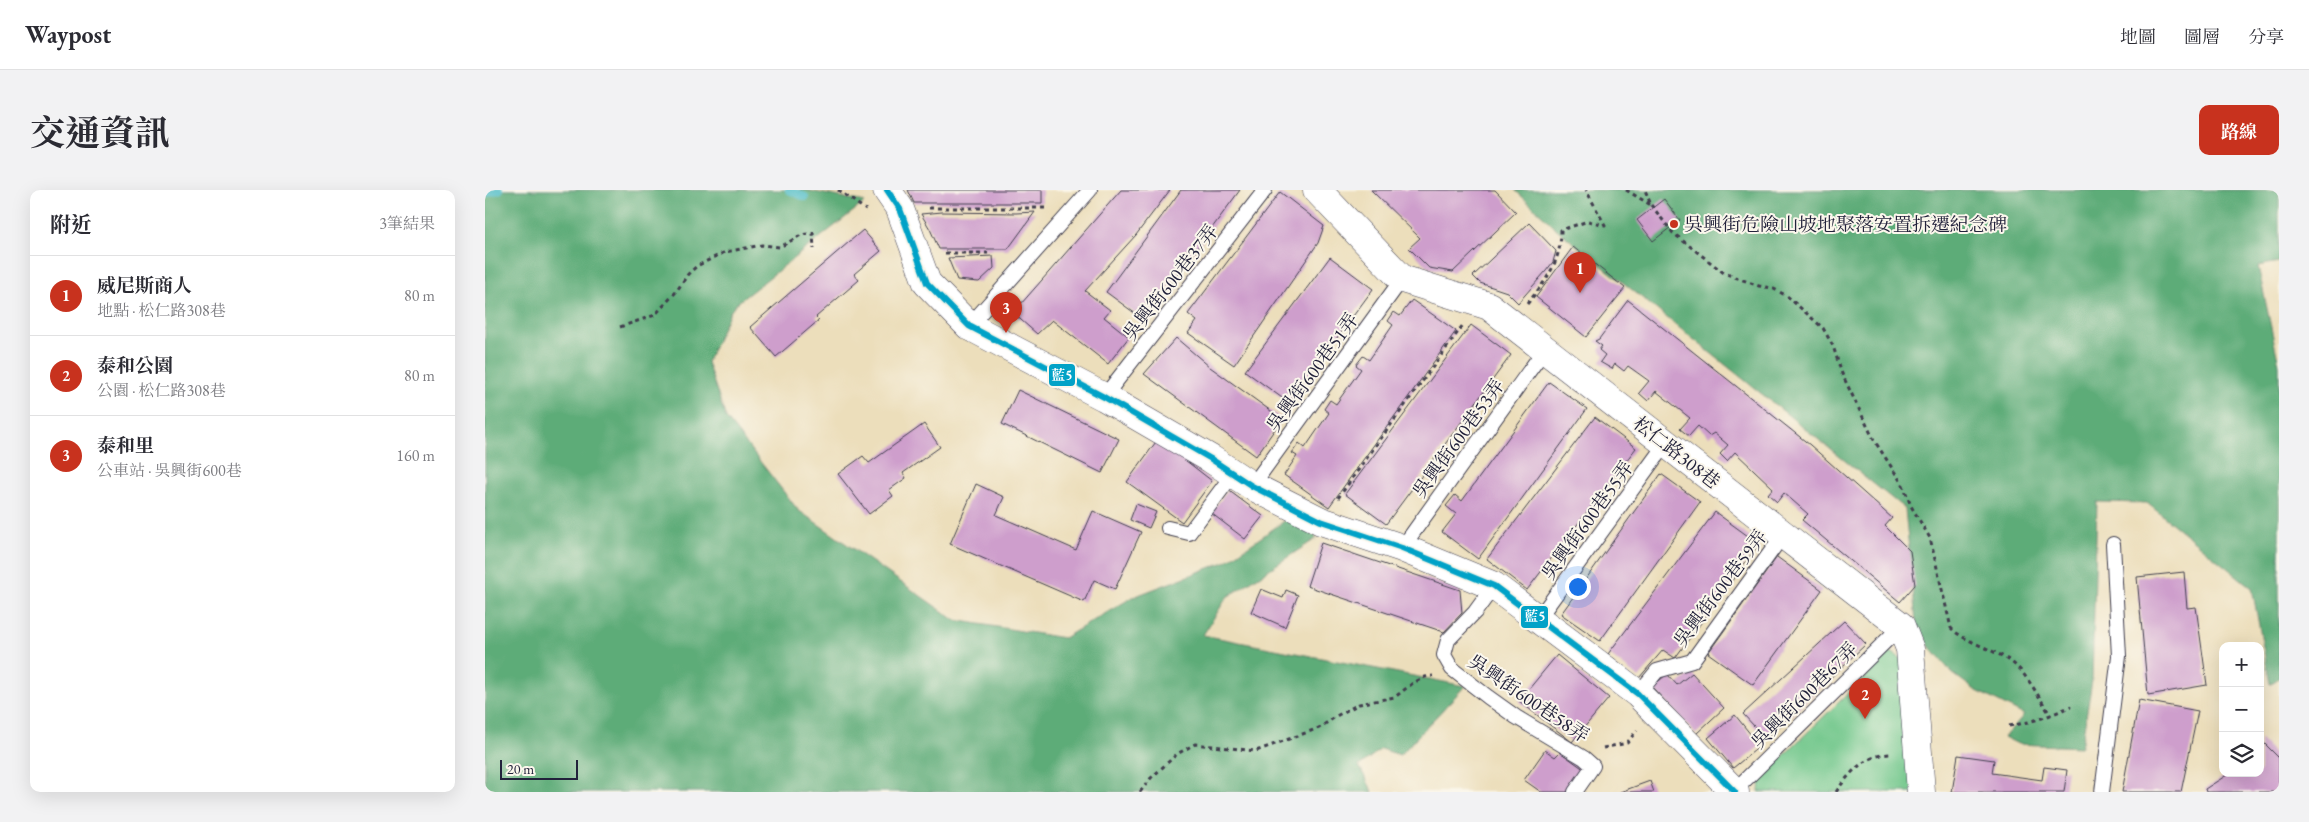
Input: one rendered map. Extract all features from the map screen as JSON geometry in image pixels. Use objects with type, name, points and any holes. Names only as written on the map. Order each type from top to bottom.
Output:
[{"type":"street","name":"松仁路308巷","points":[[1317,190],[1402,279],[1489,306],[1901,626]]},
{"type":"street","points":[[894,199],[917,253],[927,283],[969,326],[1104,397],[1243,480],[1321,521],[1402,548],[1494,586],[1638,694],[1735,792]]},
{"type":"street","points":[[1901,626],[1910,649],[1921,792]]},
{"type":"lane","points":[[969,326],[1090,190]]},
{"type":"lane","name":"吳興街600巷37弄","points":[[1104,397],[1265,190]]},
{"type":"lane","name":"吳興街600巷51弄","points":[[1168,528],[1189,533],[1243,480],[1402,279]]},
{"type":"lane","name":"吳興街600巷53弄","points":[[1402,548],[1545,349]]},
{"type":"lane","name":"吳興街600巷55弄","points":[[1538,619],[1666,443]]},
{"type":"lane","name":"吳興街600巷59弄","points":[[1638,694],[1657,671],[1692,661],[1783,535]]},
{"type":"lane","points":[[2102,792],[2119,656],[2113,544]]},
{"type":"lane","name":"吳興街600巷58弄","points":[[1494,586],[1475,612],[1448,640],[1444,654],[1452,668],[1488,696],[1516,717],[1584,758],[1593,766],[1575,792]]},
{"type":"lane","name":"吳興街600巷67弄","points":[[1735,792],[1901,626]]},
{"type":"path","points":[[838,190],[867,210]]},
{"type":"path","points":[[1533,296],[1556,262],[1561,248],[1561,230],[1588,222],[1605,225],[1586,190]]},
{"type":"path","points":[[1626,190],[1651,205]]},
{"type":"path","points":[[1645,190],[1651,205],[1673,233],[1723,273],[1759,286],[1772,288],[1787,296],[1823,328],[1833,346],[1842,374],[1874,440],[1903,485],[1911,506],[1930,538],[1951,628],[1958,636],[1985,646],[2016,665],[2051,716]]},
{"type":"path","points":[[894,199],[1074,207]]},
{"type":"path","points":[[620,327],[655,315],[676,292],[688,274],[697,266],[725,252],[762,245],[780,247],[801,235],[813,233],[815,249]]},
{"type":"path","points":[[917,253],[988,253]]},
{"type":"path","points":[[1321,521],[1479,303]]},
{"type":"path","points":[[1140,792],[1151,778],[1177,754],[1195,744],[1256,751],[1301,735],[1319,728],[1359,704],[1395,698],[1413,683],[1425,677],[1440,676],[1435,657],[1444,654]]},
{"type":"path","points":[[2009,726],[2030,723],[2051,716],[2071,706]]},
{"type":"path","points":[[1584,758],[1589,751],[1627,743],[1640,726]]},
{"type":"path","points":[[1837,792],[1850,772],[1866,760],[1888,754],[1918,754]]},
{"type":"green space","points":[[485,190],[805,190],[865,202],[737,303],[730,312],[707,362],[726,418],[798,510],[955,620],[1064,638],[1133,597],[1227,561],[1293,515],[1317,538],[1227,597],[1203,635],[1465,686],[1400,755],[1381,749],[1359,766],[1373,792],[485,792]]},
{"type":"green space","points":[[1515,190],[2279,190],[2279,262],[2258,266],[2279,365],[2279,678],[2270,684],[2264,642],[2262,642],[2252,588],[2147,503],[2097,502],[2092,681],[2081,747],[2018,744],[2004,737],[2024,715],[1975,690],[1952,673],[1917,632],[1905,509],[1560,232]]},
{"type":"green space","points":[[1891,652],[1903,660],[1916,792],[1759,792],[1760,778]]},
{"type":"building","points":[[908,190],[1042,190],[1042,203],[914,203]]},
{"type":"building","points":[[1121,190],[1170,190],[1136,235],[1085,291],[1110,310],[1104,317],[1129,337],[1108,364],[1052,320],[1037,334],[1013,313]]},
{"type":"building","points":[[1181,190],[1240,190],[1144,320],[1106,292]]},
{"type":"building","points":[[1371,190],[1495,190],[1516,212],[1453,272],[1429,268],[1409,248],[1420,238]]},
{"type":"building","points":[[1280,192],[1324,226],[1318,243],[1234,365],[1188,333],[1197,321],[1188,314]]},
{"type":"building","points":[[1664,199],[1680,220],[1653,241],[1637,220]]},
{"type":"building","points":[[942,212],[1035,212],[1008,249],[939,249],[921,214]]},
{"type":"building","points":[[1529,223],[1556,251],[1553,262],[1518,303],[1507,292],[1480,283],[1473,276]]},
{"type":"building","points":[[863,230],[881,251],[854,274],[859,280],[816,317],[819,320],[776,357],[750,327]]},
{"type":"building","points":[[1573,247],[1625,288],[1586,337],[1536,297]]},
{"type":"building","points":[[993,256],[994,268],[979,282],[957,280],[948,258]]},
{"type":"building","points":[[1330,257],[1373,289],[1289,403],[1245,371]]},
{"type":"building","points":[[1412,300],[1456,331],[1329,507],[1284,475],[1297,456],[1292,453],[1299,443],[1305,448],[1329,413],[1324,409],[1330,400],[1336,404],[1361,369],[1356,365],[1363,356],[1369,360],[1393,325],[1388,321],[1394,312],[1400,316]]},
{"type":"building","points":[[1628,300],[1810,445],[1892,518],[1885,526],[1910,551],[1915,585],[1900,602],[1802,520],[1808,514],[1784,493],[1777,502],[1768,494],[1773,488],[1735,452],[1727,461],[1720,454],[1728,445],[1714,433],[1709,436],[1698,426],[1689,436],[1680,429],[1690,418],[1656,391],[1648,401],[1639,393],[1649,381],[1628,366],[1624,371],[1615,364],[1612,369],[1600,362],[1605,355],[1599,350],[1602,346],[1595,341],[1599,339]]},
{"type":"building","points":[[1471,325],[1511,355],[1386,524],[1345,494]]},
{"type":"building","points":[[1176,338],[1210,367],[1282,419],[1256,456],[1144,374]]},
{"type":"building","points":[[1549,382],[1587,409],[1478,559],[1442,532],[1456,514],[1446,506],[1455,495],[1462,501]]},
{"type":"building","points":[[1018,390],[1119,439],[1102,473],[1002,424]]},
{"type":"building","points":[[1595,417],[1636,448],[1527,590],[1487,559]]},
{"type":"building","points":[[924,424],[940,447],[903,473],[906,478],[889,490],[893,496],[869,514],[838,474],[863,456],[869,463]]},
{"type":"building","points":[[1158,439],[1212,481],[1182,522],[1127,482]]},
{"type":"building","points":[[1661,474],[1700,502],[1600,641],[1561,614]]},
{"type":"building","points":[[976,484],[1004,497],[996,515],[1076,550],[1093,511],[1141,532],[1115,589],[1094,580],[1084,602],[950,544]]},
{"type":"building","points":[[1228,490],[1263,516],[1245,539],[1211,513]]},
{"type":"building","points":[[1136,504],[1156,512],[1149,528],[1130,520]]},
{"type":"building","points":[[1715,512],[1759,544],[1675,658],[1663,650],[1639,678],[1608,654]]},
{"type":"building","points":[[1321,543],[1460,590],[1462,613],[1444,632],[1307,586]]},
{"type":"building","points":[[1777,557],[1822,590],[1753,685],[1708,653]]},
{"type":"building","points":[[2184,572],[2187,608],[2196,607],[2207,685],[2148,695],[2137,577]]},
{"type":"building","points":[[1261,589],[1283,598],[1286,590],[1298,595],[1285,627],[1251,612]]},
{"type":"building","points":[[1844,621],[1866,644],[1766,739],[1743,714]]},
{"type":"building","points":[[1557,655],[1609,698],[1572,742],[1519,701]]},
{"type":"building","points":[[1692,673],[1724,708],[1696,734],[1652,687],[1667,674],[1677,685]]},
{"type":"building","points":[[2139,700],[2198,711],[2181,792],[2122,792]]},
{"type":"building","points":[[1735,715],[1760,746],[1733,768],[1708,738]]},
{"type":"building","points":[[2264,743],[2279,758],[2279,792],[2206,792],[2205,789],[2224,777],[2264,777]]},
{"type":"building","points":[[1545,750],[1555,757],[1560,752],[1585,770],[1570,792],[1541,792],[1524,780]]},
{"type":"building","points":[[1958,755],[1994,760],[1992,773],[2042,780],[2044,767],[2067,770],[2064,792],[1952,792]]},
{"type":"building","points":[[1650,781],[1654,792],[1620,792]]},
{"type":"waterway","points":[[485,194],[499,190]]},
{"type":"waterway","points":[[789,190],[805,197]]},
{"type":"transit line","name":"藍5","points":[[887,190],[900,209],[927,283],[969,326],[1104,397],[1211,459],[1252,486],[1321,521],[1402,548],[1494,586],[1638,694],[1735,792]]},
{"type":"place","name":"吳興街危險山坡地聚落安置拆遷紀念碑","points":[[1674,224]]},
{"type":"place","name":"威尼斯商人","points":[[1580,293]]},
{"type":"place","name":"泰和里","points":[[1006,333]]},
{"type":"place","name":"泰和公園","points":[[1865,719]]}]
